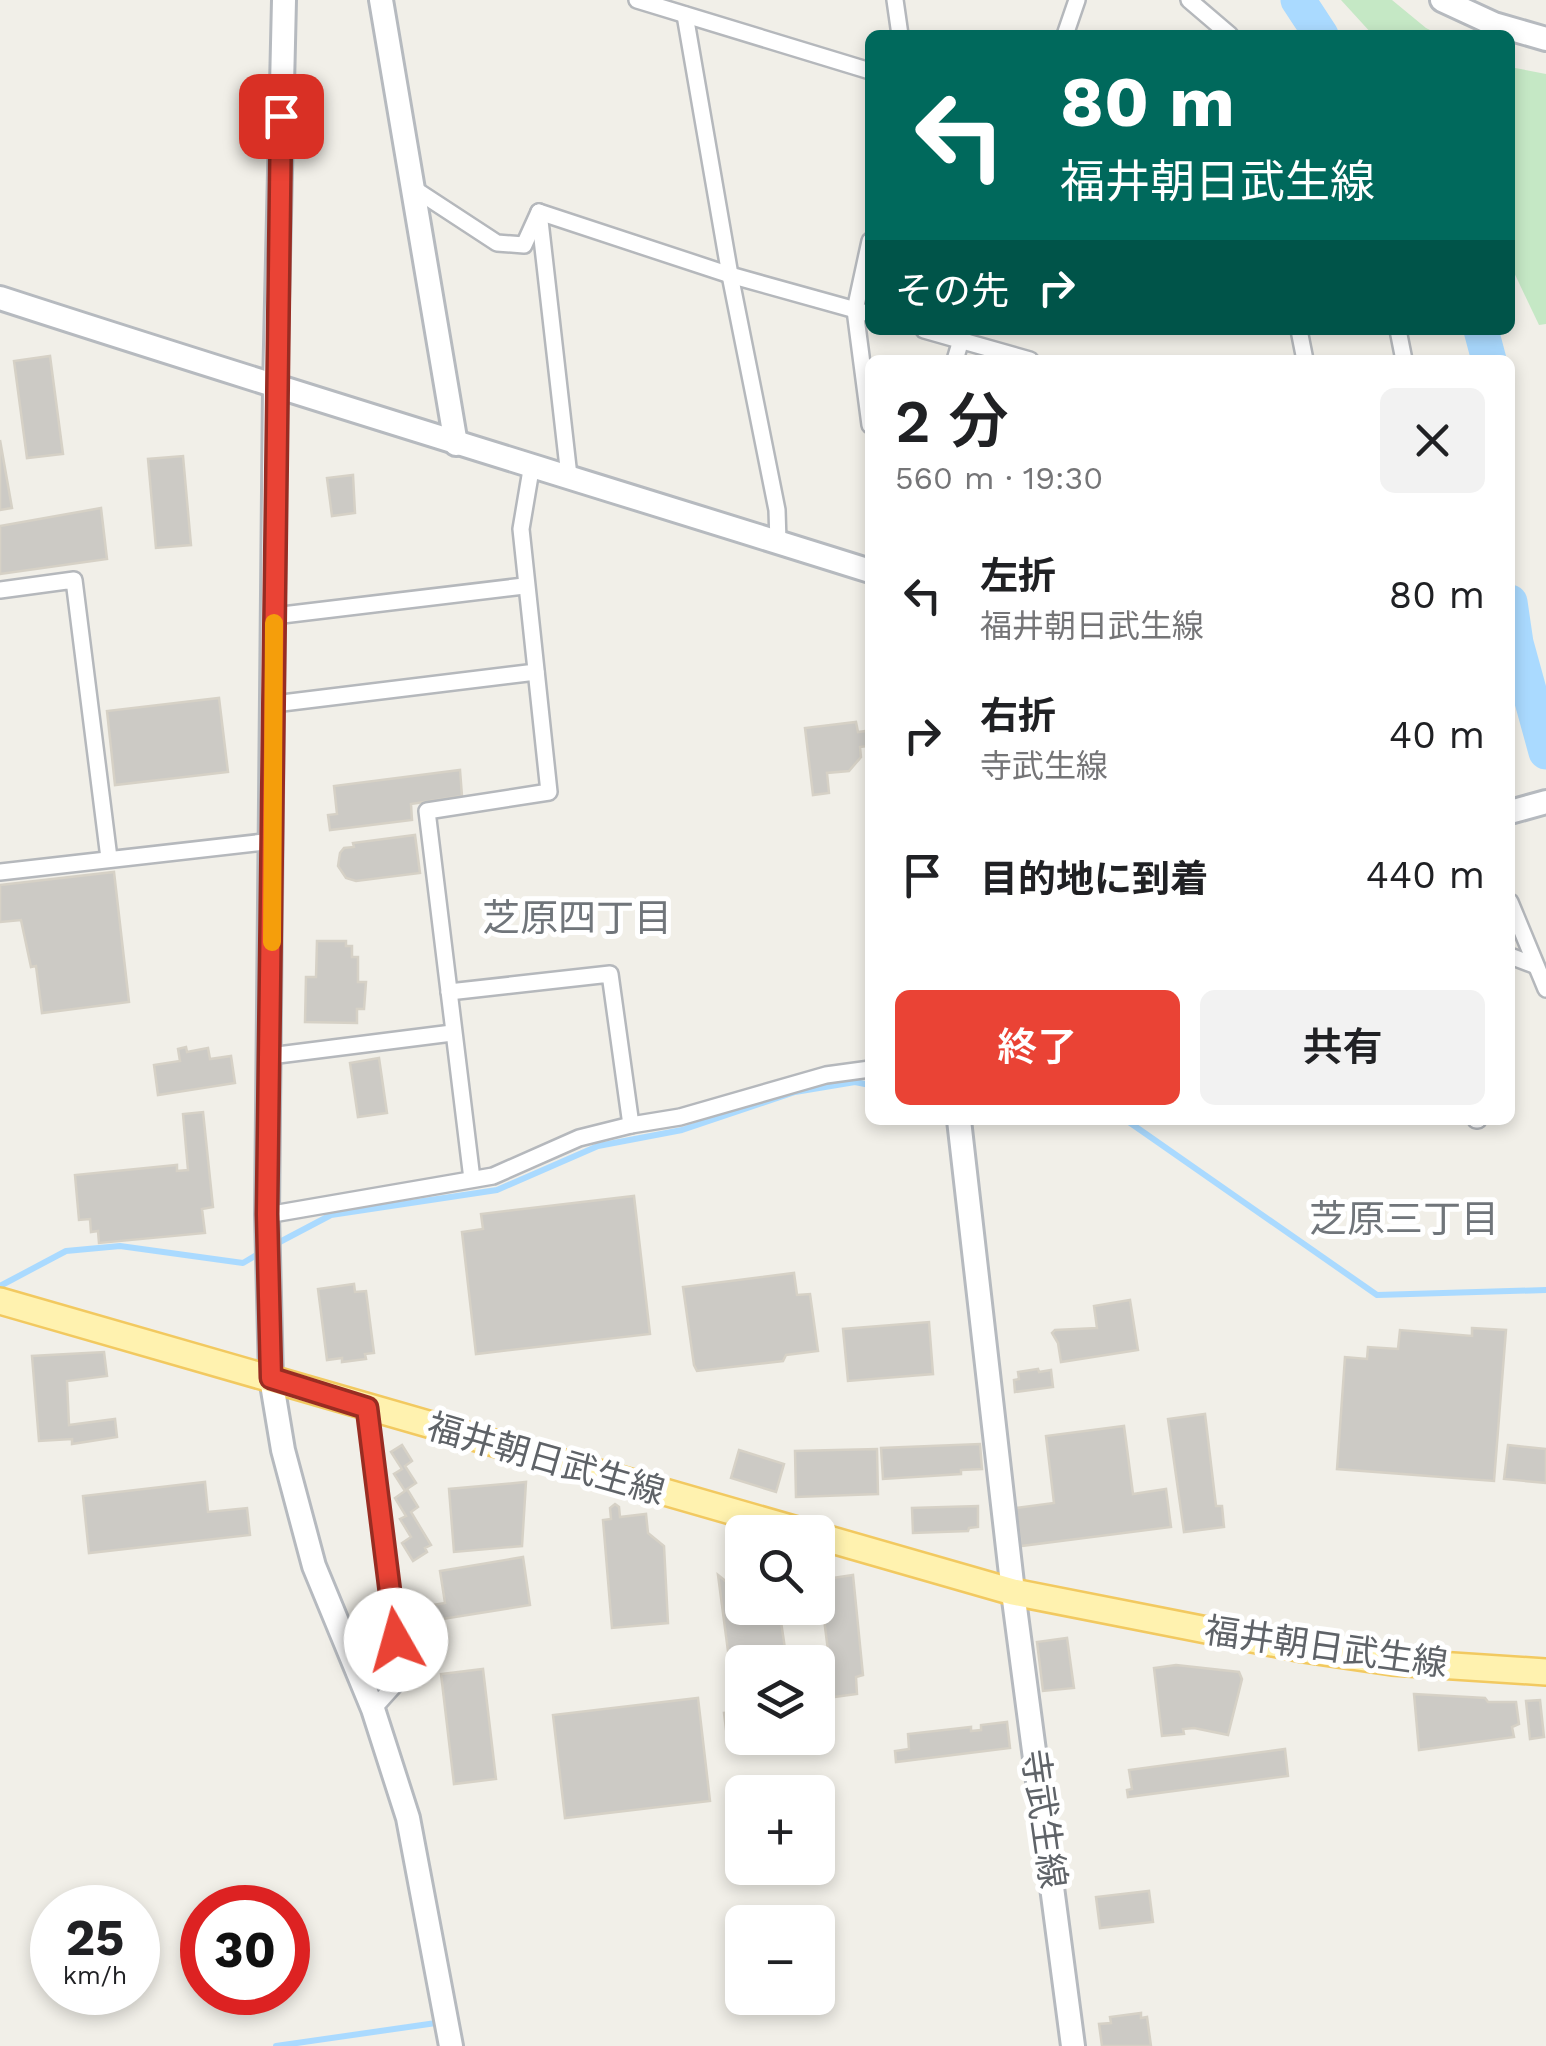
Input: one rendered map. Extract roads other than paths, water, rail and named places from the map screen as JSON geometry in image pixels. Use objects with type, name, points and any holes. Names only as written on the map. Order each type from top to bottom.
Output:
[{"type":"main road","name":"福井朝日武生線","points":[[0,1302],[744,1515]]},
{"type":"main road","name":"福井朝日武生線","points":[[835,1541],[1013,1592],[1303,1649],[1392,1662],[1546,1672]]},
{"type":"street","points":[[284,0],[267,1214],[271,1378],[283,1450],[314,1566],[373,1709],[408,1818],[451,2046]]},
{"type":"street","points":[[381,0],[456,444]]},
{"type":"street","points":[[637,0],[865,69]]},
{"type":"street","points":[[896,0],[899,30]]},
{"type":"street","points":[[1067,30],[1077,0]]},
{"type":"street","points":[[1189,0],[1224,30]]},
{"type":"street","points":[[1442,0],[1514,30]]},
{"type":"street","points":[[685,15],[730,275],[777,510],[778,542]]},
{"type":"street","points":[[1515,30],[1546,40]]},
{"type":"street","points":[[413,188],[497,243],[524,244],[539,212]]},
{"type":"street","points":[[539,212],[730,275],[862,312]]},
{"type":"street","points":[[539,212],[569,476]]},
{"type":"street","points":[[865,285],[862,312],[865,355]]},
{"type":"street","points":[[0,298],[865,570]]},
{"type":"street","points":[[962,335],[1016,355]]},
{"type":"street","points":[[472,1179],[427,812],[549,792],[520,529],[532,464]]},
{"type":"street","points":[[0,590],[74,580],[109,858]]},
{"type":"street","points":[[274,616],[524,586]]},
{"type":"street","points":[[274,704],[536,672]]},
{"type":"street","points":[[1515,812],[1546,802]]},
{"type":"street","points":[[0,872],[274,842]]},
{"type":"street","points":[[1515,915],[1546,989]]},
{"type":"street","points":[[1515,958],[1534,965]]},
{"type":"street","points":[[449,992],[610,974],[631,1125]]},
{"type":"street","points":[[270,1056],[452,1033]]},
{"type":"street","points":[[267,1214],[493,1176],[579,1138],[680,1117],[826,1075],[865,1070]]},
{"type":"street","name":"寺武生線","points":[[960,1125],[1013,1592],[1074,2046]]},
{"type":"street","points":[[367,1408],[402,1678],[373,1709]]},
{"type":"waterway","points":[[1298,0],[1318,30]]},
{"type":"waterway","points":[[1482,335],[1488,355]]},
{"type":"waterway","points":[[1515,636],[1546,752]]},
{"type":"waterway","points":[[274,1245],[331,1215],[497,1190],[598,1146],[682,1130],[795,1092],[855,1082],[865,1084]]},
{"type":"waterway","points":[[1133,1125],[1377,1295],[1546,1290]]},
{"type":"waterway","points":[[0,1286],[66,1251],[120,1246],[243,1263],[263,1251]]},
{"type":"waterway","points":[[276,2046],[436,2023],[437,2017]]},
{"type":"district","name":"芝原四丁目","points":[[577,918]]},
{"type":"district","name":"芝原三丁目","points":[[1404,1219]]}]
